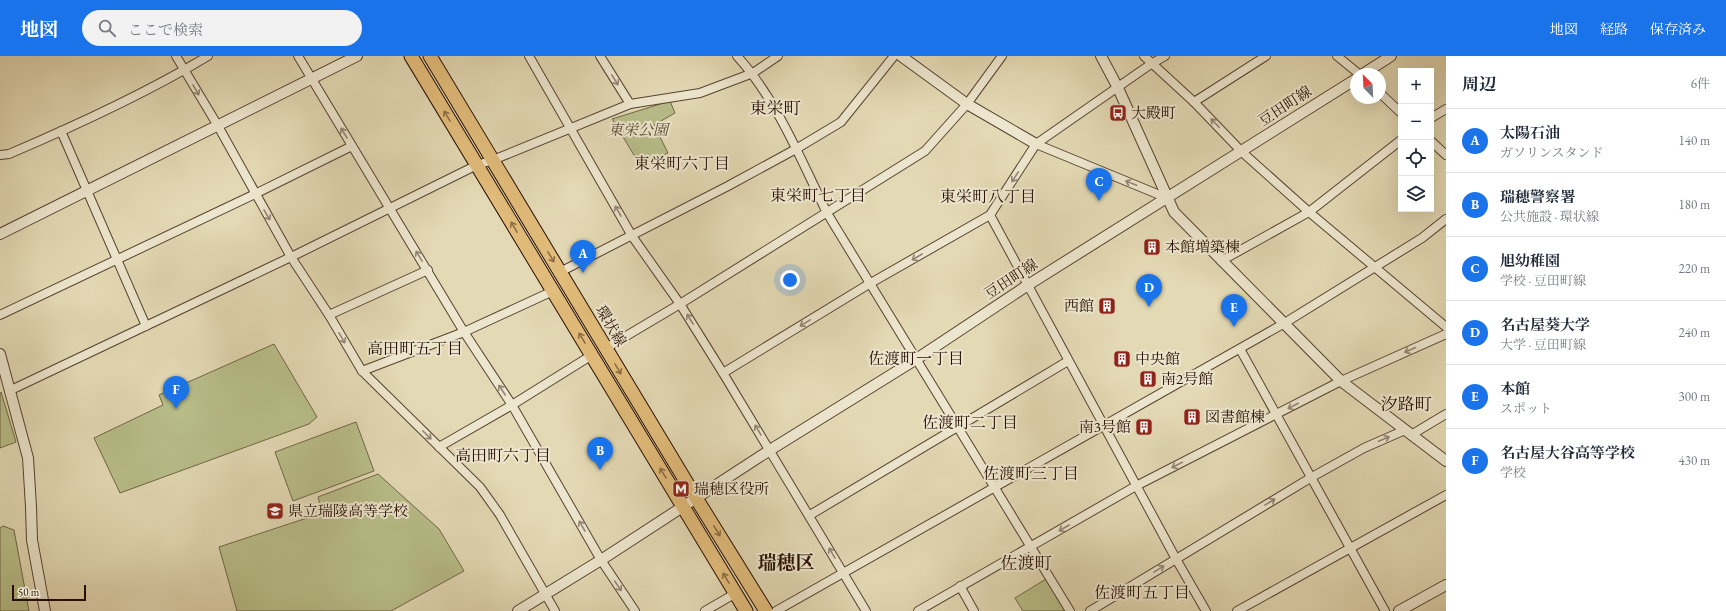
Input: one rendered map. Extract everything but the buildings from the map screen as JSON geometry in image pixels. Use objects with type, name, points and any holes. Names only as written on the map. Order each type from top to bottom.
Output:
[{"type":"main road","name":"環状線","points":[[411,56],[746,611]]},
{"type":"main road","name":"環状線","points":[[430,56],[696,498],[766,611]]},
{"type":"street","points":[[176,56],[218,126],[291,257],[329,315],[362,371],[480,487],[500,515],[556,611]]},
{"type":"street","points":[[0,155],[9,154],[61,131],[184,70],[208,56]]},
{"type":"street","points":[[298,56],[464,332],[512,405],[601,560],[635,611]]},
{"type":"street","points":[[0,234],[357,56]]},
{"type":"street","points":[[529,56],[632,236],[680,304],[810,515],[866,611]]},
{"type":"street","points":[[600,56],[630,104]]},
{"type":"street","points":[[736,56],[753,73],[796,149],[827,213],[915,360],[958,426],[1070,611]]},
{"type":"street","points":[[11,390],[391,209],[477,165],[571,129],[630,104],[700,93],[753,73],[778,56]]},
{"type":"street","points":[[560,272],[632,236],[796,149],[841,122],[894,56]]},
{"type":"street","points":[[901,56],[967,104],[1036,144],[1167,198]]},
{"type":"street","points":[[606,348],[680,304],[925,151],[967,104],[1002,56]]},
{"type":"street","points":[[1102,56],[1174,212],[1341,381],[1446,461]]},
{"type":"street","points":[[1144,56],[1194,102],[1242,152],[1309,212],[1446,327]]},
{"type":"street","points":[[723,373],[869,284],[990,215],[1036,144],[1151,64],[1165,56]]},
{"type":"street","points":[[1194,102],[1266,56]]},
{"type":"street","points":[[1337,56],[1352,68]]},
{"type":"street","points":[[1372,68],[1391,56]]},
{"type":"street","name":"豆田町線","points":[[518,611],[601,560],[770,450],[915,360],[1028,285],[1350,83]]},
{"type":"street","points":[[1386,99],[1398,110]]},
{"type":"street","points":[[1434,116],[1446,109]]},
{"type":"street","points":[[61,131],[146,326]]},
{"type":"street","points":[[1221,261],[1309,212],[1398,142]]},
{"type":"street","points":[[1434,144],[1446,155]]},
{"type":"street","points":[[0,315],[255,194],[352,146]]},
{"type":"street","points":[[990,215],[1136,486],[1206,611]]},
{"type":"street","points":[[776,611],[844,574],[1283,324],[1376,268],[1422,238],[1446,219]]},
{"type":"street","points":[[329,315],[428,270]]},
{"type":"street","points":[[362,371],[464,332],[553,291]]},
{"type":"street","points":[[918,611],[1136,486],[1341,381],[1446,334]]},
{"type":"street","points":[[1240,349],[1385,611]]},
{"type":"street","points":[[0,354],[11,390],[28,458],[32,540],[45,611]]},
{"type":"street","points":[[439,447],[512,405],[592,355]]},
{"type":"street","points":[[810,515],[1068,361]]},
{"type":"street","points":[[1090,611],[1312,477],[1364,448],[1408,433],[1446,414]]},
{"type":"street","points":[[1237,611],[1446,495]]},
{"type":"street","points":[[1399,611],[1446,585]]},
{"type":"street","points":[[960,586],[974,611]]},
{"type":"street","points":[[705,611],[736,593]]},
{"type":"green space","name":"東栄公園","points":[[670,101],[675,113],[654,125],[668,153],[640,165],[612,119]]},
{"type":"green space","points":[[274,344],[317,417],[309,424],[120,493],[94,438],[163,405],[159,395]]},
{"type":"green space","points":[[1,392],[16,442],[0,448],[0,393]]},
{"type":"green space","points":[[356,422],[374,471],[293,501],[275,452]]},
{"type":"green space","points":[[378,474],[439,529],[464,571],[391,611],[237,611],[219,547],[322,513],[318,497]]},
{"type":"green space","points":[[3,526],[14,530],[29,611],[0,611],[0,528]]},
{"type":"green space","points":[[1046,579],[1065,611],[1023,611],[1015,598]]},
{"type":"place","name":"大殿町","points":[[1118,113]]},
{"type":"place","name":"旭幼稚園","points":[[1099,201]]},
{"type":"place","name":"本館増築棟","points":[[1152,247]]},
{"type":"place","name":"太陽石油","points":[[583,273]]},
{"type":"place","name":"西館","points":[[1107,306]]},
{"type":"place","name":"名古屋葵大学","points":[[1149,307]]},
{"type":"place","name":"本館","points":[[1234,327]]},
{"type":"place","name":"中央館","points":[[1122,359]]},
{"type":"place","name":"南2号館","points":[[1148,379]]},
{"type":"place","name":"名古屋大谷高等学校","points":[[176,409]]},
{"type":"place","name":"図書館棟","points":[[1192,417]]},
{"type":"place","name":"南3号館","points":[[1144,427]]},
{"type":"place","name":"瑞穂警察署","points":[[600,470]]},
{"type":"place","name":"瑞穂区役所","points":[[681,489]]},
{"type":"place","name":"県立瑞陵高等学校","points":[[275,511]]},
{"type":"district","name":"東栄町","points":[[775,108]]},
{"type":"district","name":"東栄町六丁目","points":[[682,163]]},
{"type":"district","name":"東栄町七丁目","points":[[818,195]]},
{"type":"district","name":"東栄町八丁目","points":[[988,196]]},
{"type":"district","name":"高田町五丁目","points":[[415,348]]},
{"type":"district","name":"佐渡町一丁目","points":[[916,358]]},
{"type":"district","name":"汐路町","points":[[1406,404]]},
{"type":"district","name":"佐渡町二丁目","points":[[970,422]]},
{"type":"district","name":"高田町六丁目","points":[[503,455]]},
{"type":"district","name":"佐渡町三丁目","points":[[1031,473]]},
{"type":"district","name":"瑞穂区","points":[[786,562]]},
{"type":"district","name":"佐渡町","points":[[1026,563]]},
{"type":"district","name":"佐渡町五丁目","points":[[1142,592]]}]
